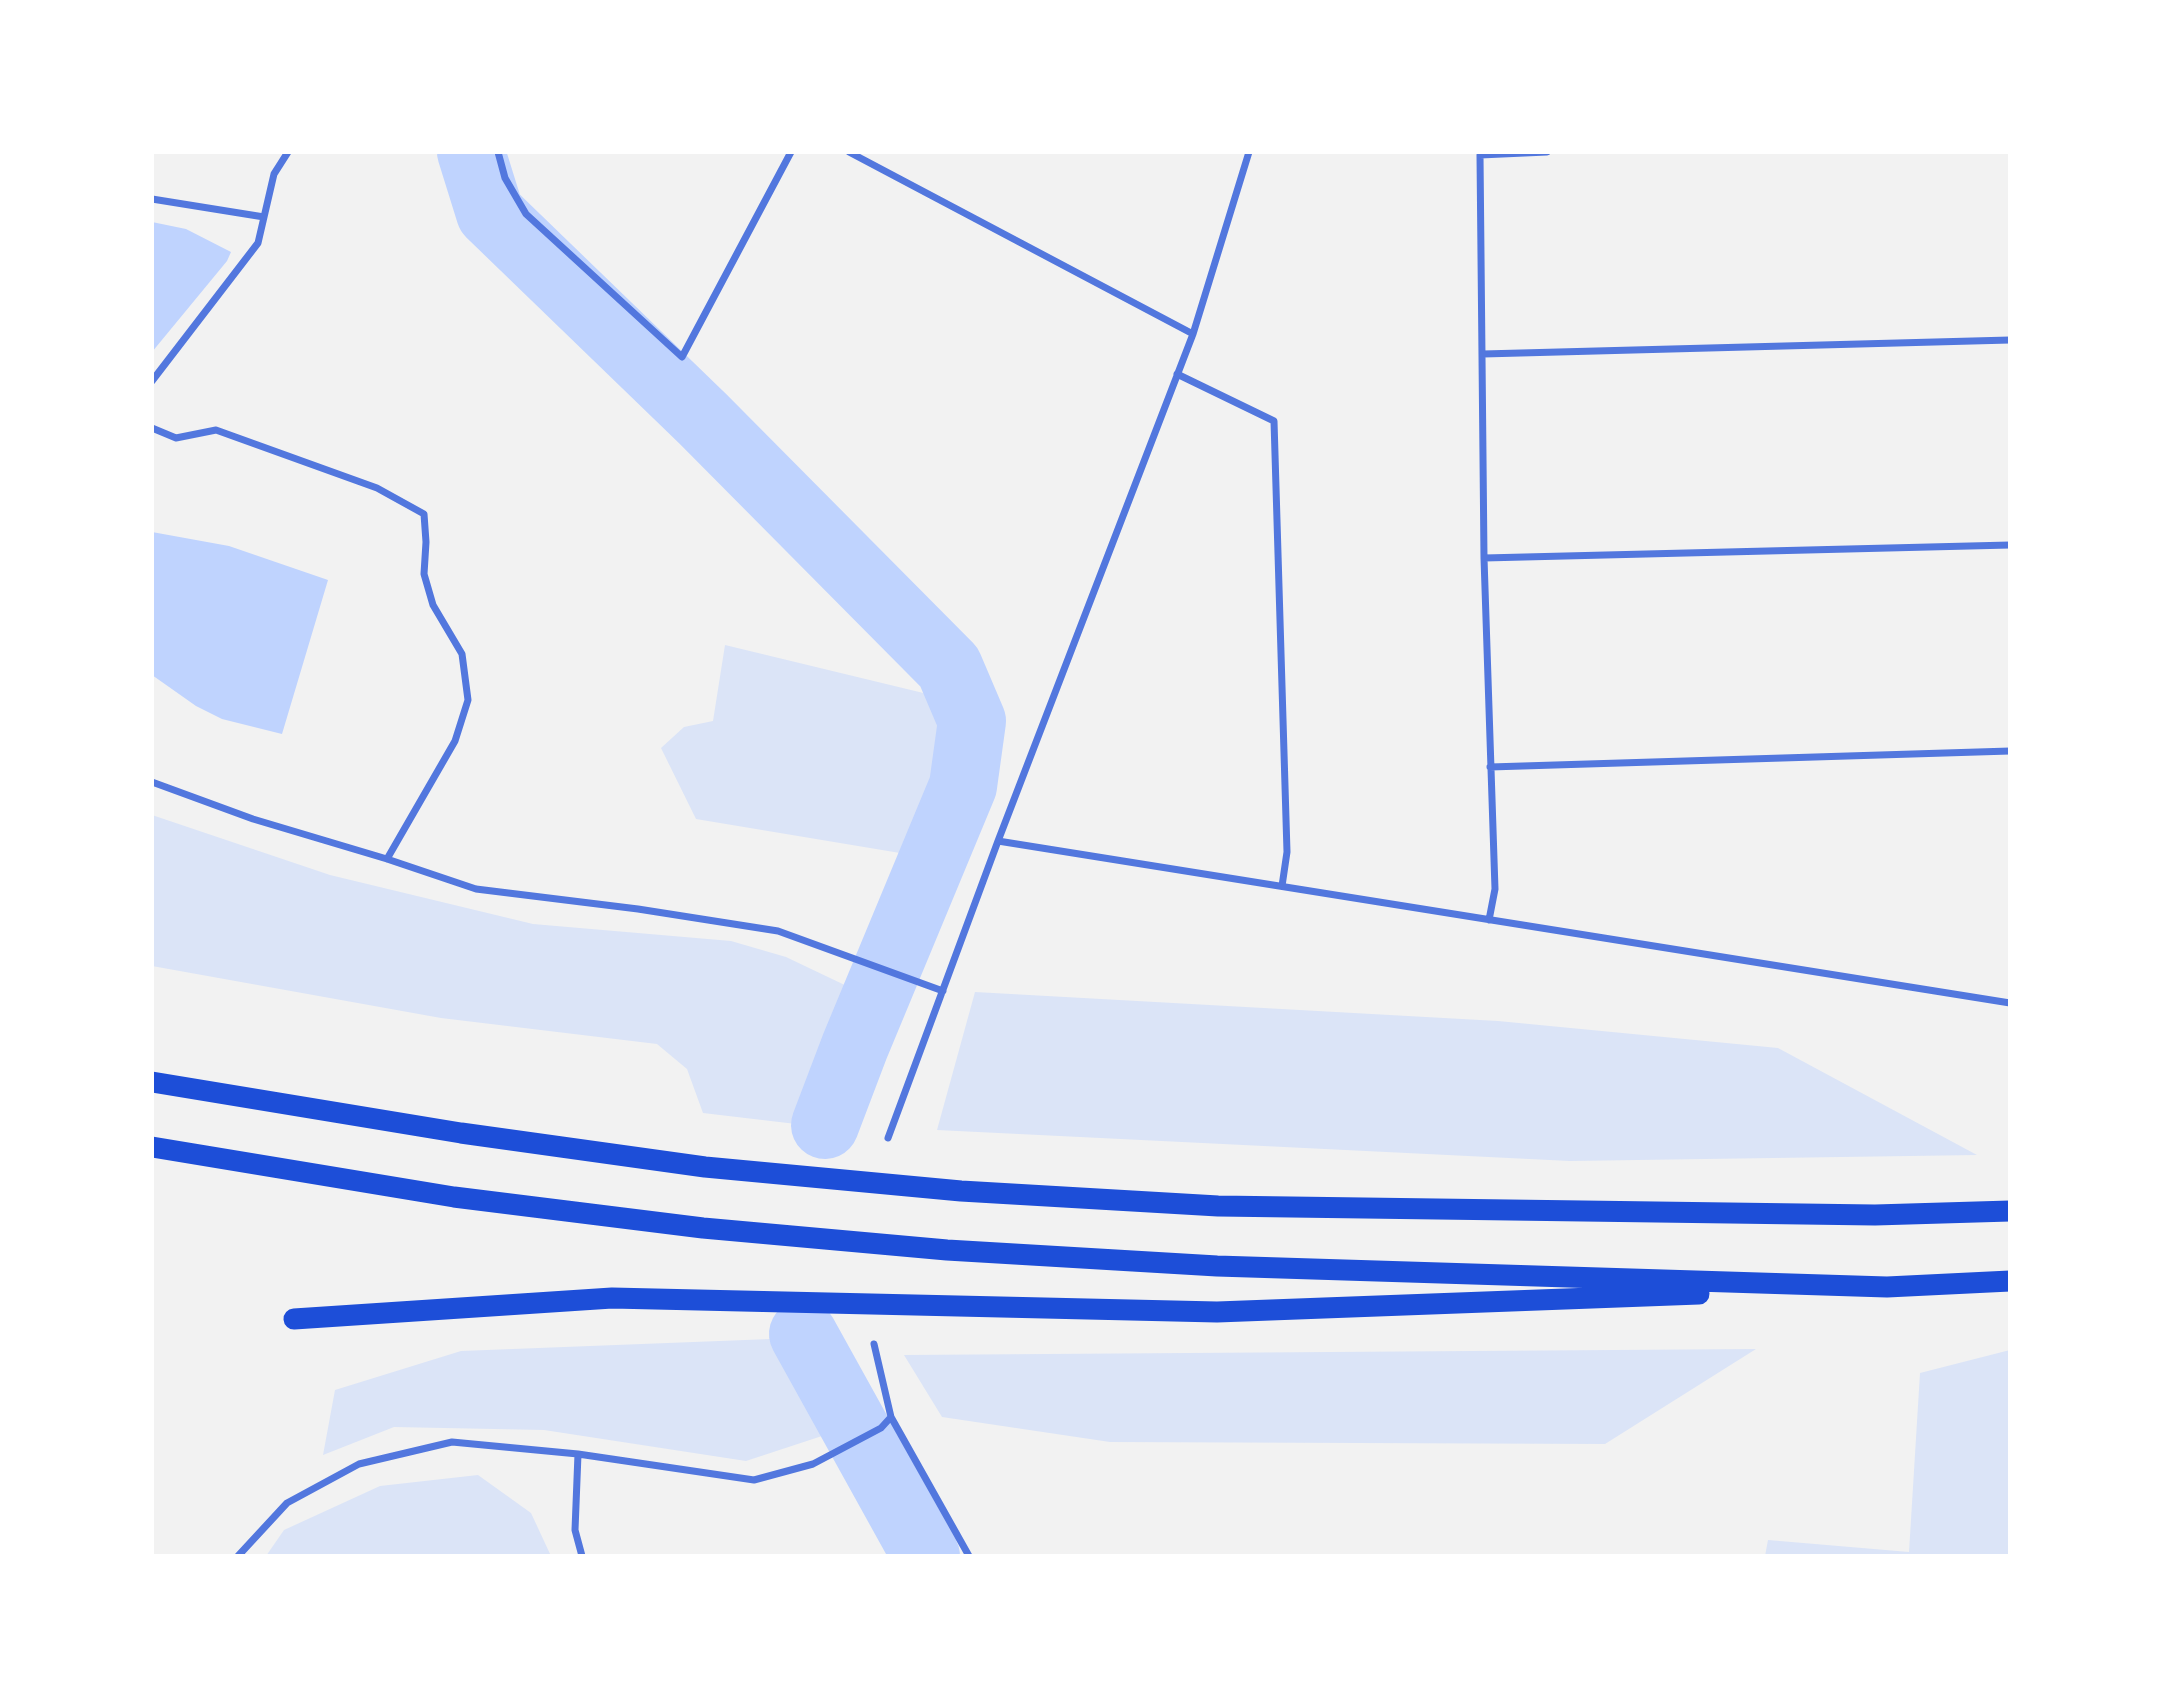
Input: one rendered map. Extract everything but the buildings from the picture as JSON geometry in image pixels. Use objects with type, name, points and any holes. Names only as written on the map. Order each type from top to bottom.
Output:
[{"type":"highway","points":[[152,1080],[174,1086],[461,1133],[705,1167],[961,1191],[1219,1206],[1875,1215],[2010,1211]]},
{"type":"highway","points":[[152,1147],[454,1197],[703,1228],[947,1250],[1217,1266],[1887,1287]]},
{"type":"highway","points":[[294,1319],[612,1298],[1217,1312],[2010,1281]]},
{"type":"street","points":[[152,381],[258,243],[274,174],[288,152]]},
{"type":"street","points":[[498,152],[505,178],[526,214],[682,357],[791,152]]},
{"type":"street","points":[[849,152],[1193,334]]},
{"type":"street","points":[[888,1138],[998,841],[1193,334],[1249,152]]},
{"type":"street","points":[[1489,920],[1495,889],[1484,558],[1480,155],[1547,152]]},
{"type":"street","points":[[152,199],[264,216]]},
{"type":"street","points":[[1483,354],[2010,340]]},
{"type":"street","points":[[1177,374],[1275,421],[1287,852],[1282,886]]},
{"type":"street","points":[[152,428],[176,438],[216,430],[377,488],[424,514],[424,574],[433,605],[462,654],[468,700],[455,741],[387,859]]},
{"type":"street","points":[[1484,558],[2010,545]]},
{"type":"street","points":[[1490,767],[2010,751]]},
{"type":"street","points":[[152,782],[253,819],[476,889],[638,909],[778,931],[943,991]]},
{"type":"street","points":[[998,841],[2010,1003]]},
{"type":"street","points":[[874,1344],[891,1417],[969,1556]]},
{"type":"street","points":[[238,1556],[287,1503],[359,1464],[452,1442],[578,1454],[754,1480],[813,1464],[881,1428],[891,1417]]},
{"type":"street","points":[[578,1454],[575,1530],[582,1556]]},
{"type":"shaded area","points":[[725,645],[944,698],[957,740],[944,787],[918,856],[696,819],[661,748],[684,727],[713,721]]},
{"type":"shaded area","points":[[152,815],[330,875],[533,924],[731,941],[786,957],[851,988],[813,1126],[703,1113],[687,1069],[657,1044],[441,1018],[152,966]]},
{"type":"shaded area","points":[[975,992],[1498,1021],[1778,1048],[1977,1155],[1570,1161],[937,1130]]},
{"type":"shaded area","points":[[771,1339],[822,1436],[746,1461],[544,1430],[394,1427],[323,1455],[335,1390],[461,1351]]},
{"type":"shaded area","points":[[1756,1349],[1605,1444],[1110,1442],[942,1417],[904,1355]]},
{"type":"shaded area","points":[[2010,1350],[2010,1556],[1765,1556],[1768,1540],[1909,1552],[1920,1373]]},
{"type":"shaded area","points":[[478,1475],[531,1513],[551,1556],[266,1556],[284,1530],[380,1486]]},
{"type":"water","points":[[152,222],[186,229],[231,252],[227,261],[152,352]]},
{"type":"water","points":[[152,532],[229,546],[328,580],[282,734],[222,719],[196,706],[152,675]]},
{"type":"waterway","points":[[471,152],[490,213],[703,419],[949,667],[972,721],[963,786],[825,1125]]},
{"type":"waterway","points":[[803,1334],[926,1556]]}]
